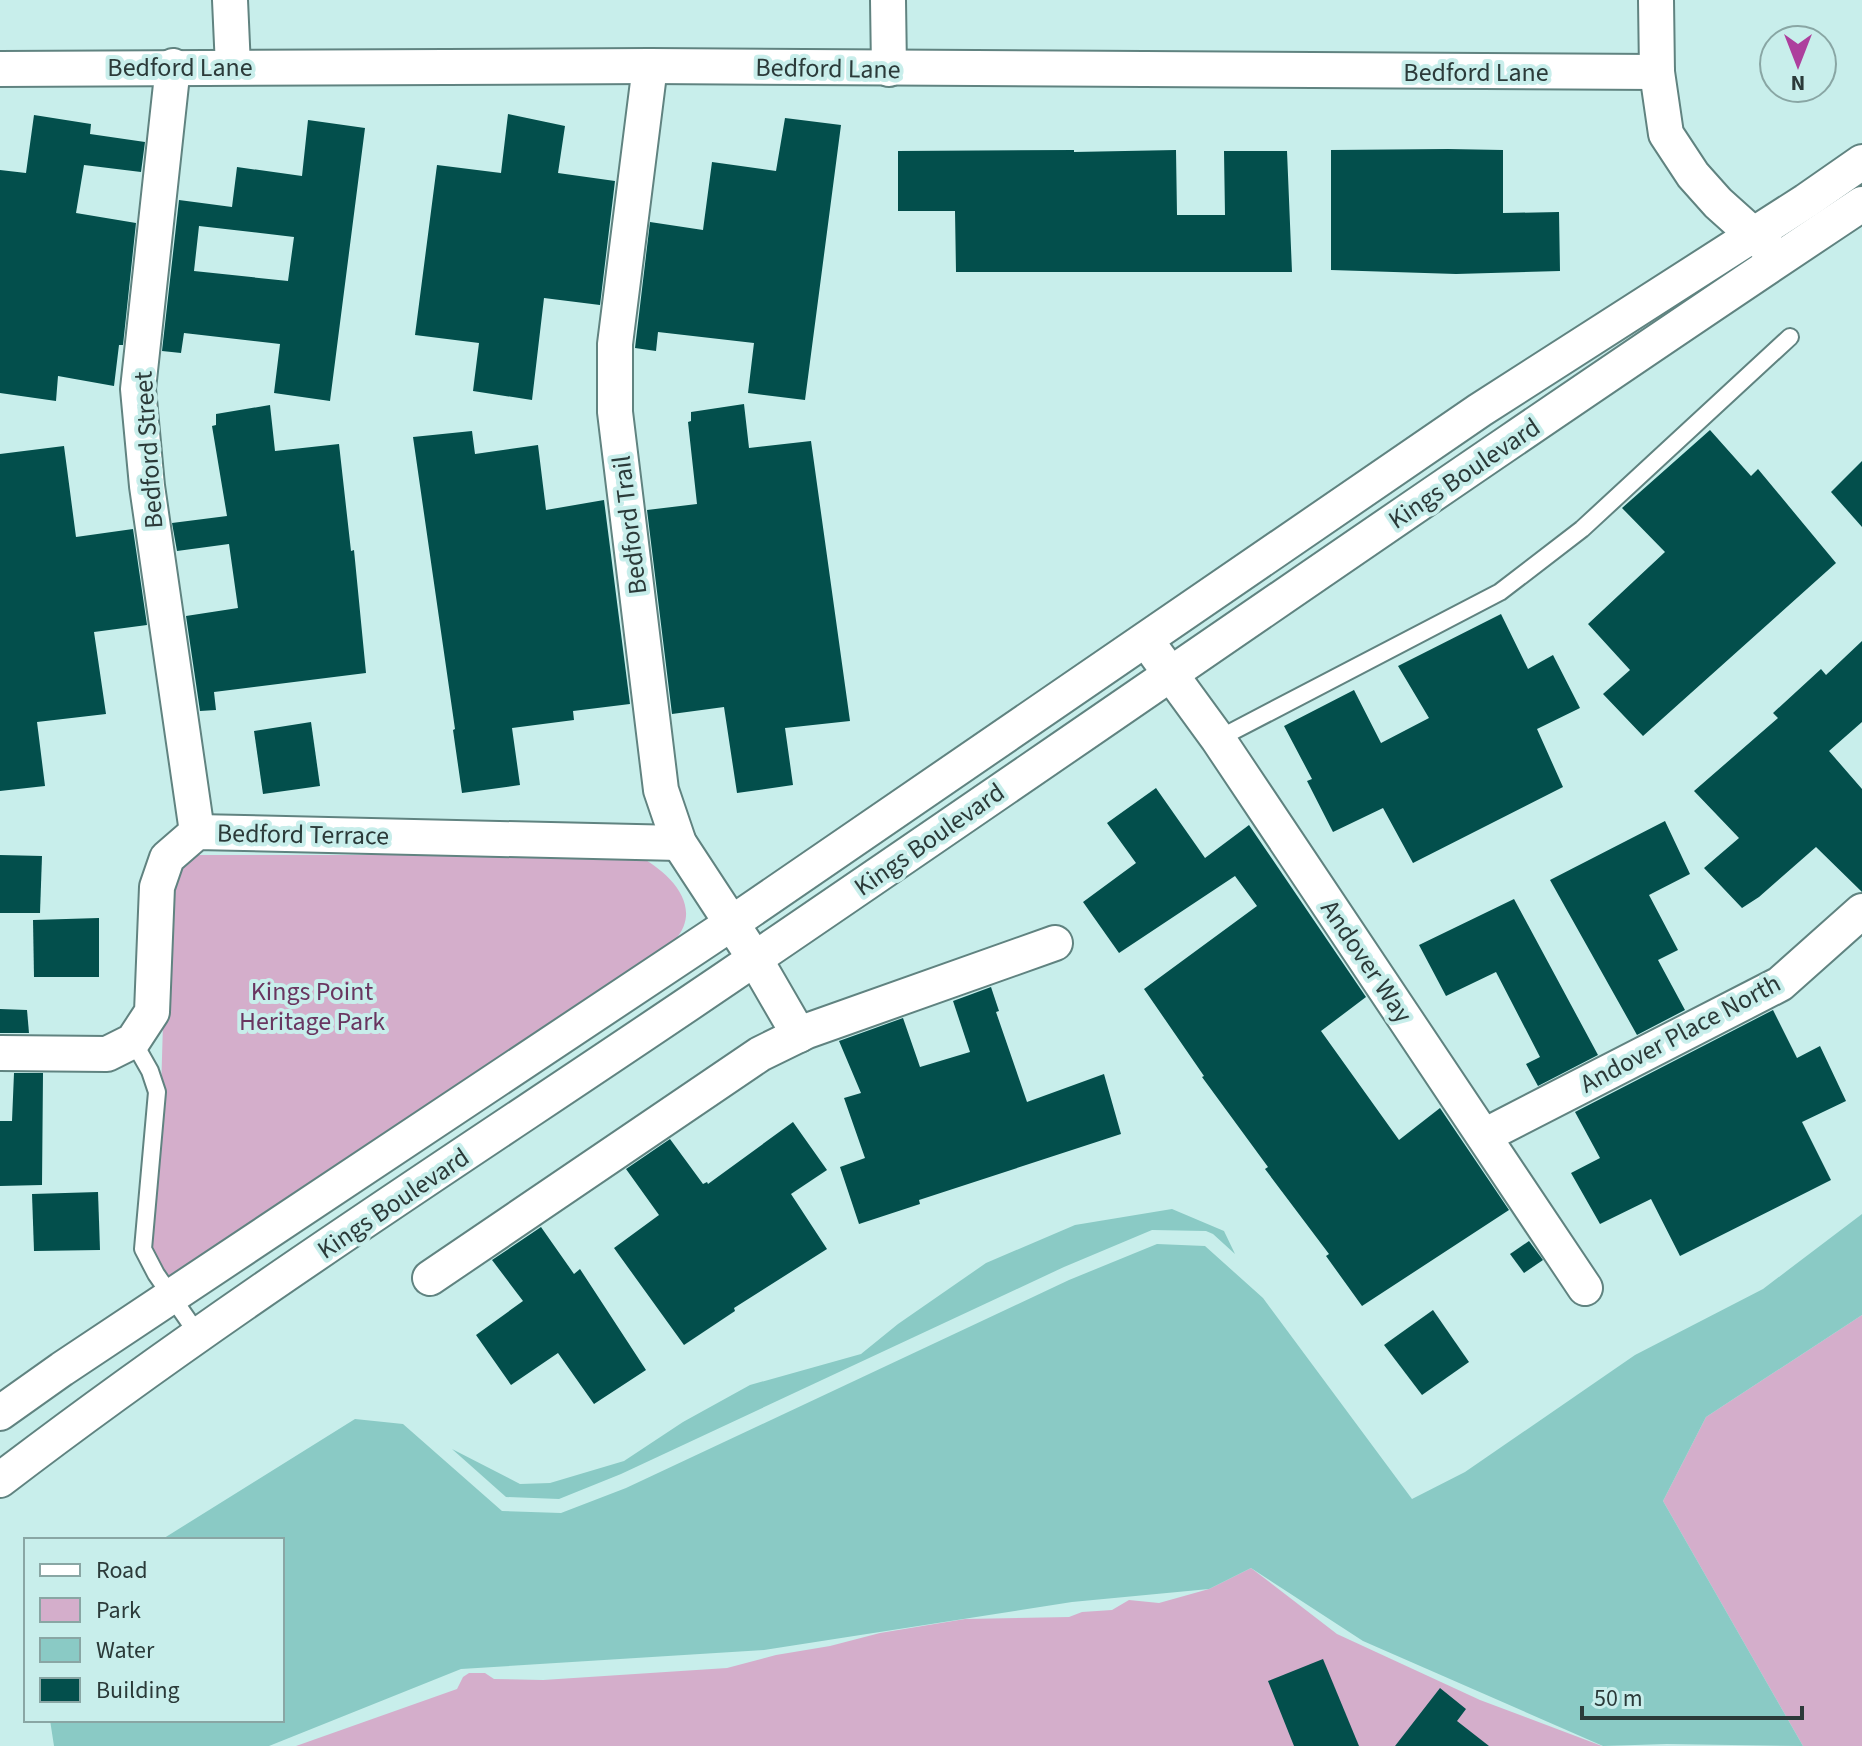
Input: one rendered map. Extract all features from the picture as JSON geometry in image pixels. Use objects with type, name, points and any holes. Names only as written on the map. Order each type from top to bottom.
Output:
[{"type":"street","points":[[230,0],[233,67]]},
{"type":"street","points":[[888,0],[889,69]]},
{"type":"street","points":[[1656,0],[1657,72],[1666,134],[1693,175],[1718,203],[1780,259]]},
{"type":"street","name":"Bedford Street","points":[[173,66],[138,389],[147,486],[197,832]]},
{"type":"street","name":"Bedford Lane","points":[[0,69],[650,66],[1657,72]]},
{"type":"street","name":"Bedford Trail","points":[[650,66],[615,344],[615,412],[661,790],[679,843],[755,959],[799,1035]]},
{"type":"street","name":"Kings Boulevard","points":[[0,1480],[311,1257],[755,959],[1170,672],[1780,259],[1862,162]]},
{"type":"street","name":"Kings Boulevard","points":[[0,1413],[732,923],[1467,418],[1752,234],[1862,204]]},
{"type":"street","name":"Andover Way","points":[[1144,638],[1218,739],[1585,1288]]},
{"type":"street","name":"Bedford Terrace","points":[[133,1041],[152,1012],[157,887],[167,858],[197,832],[679,843]]},
{"type":"street","name":"Andover Place North","points":[[1484,1136],[1780,984],[1862,911]]},
{"type":"street","points":[[430,1278],[760,1054],[799,1035],[1055,943]]},
{"type":"street","points":[[0,1053],[107,1054],[133,1041]]},
{"type":"lane","points":[[1218,739],[1500,592],[1582,529],[1790,337]]},
{"type":"lane","points":[[133,1041],[150,1071],[157,1092],[143,1249],[199,1336]]},
{"type":"green space","name":"Kings Point Heritage Park","points":[[637,855],[671,880],[684,902],[686,915],[675,940],[174,1284],[148,1247],[160,1127],[167,885],[191,857]]},
{"type":"green space","points":[[1862,1315],[1862,1746],[1803,1746],[1663,1501],[1706,1417]]},
{"type":"green space","points":[[1251,1568],[1337,1634],[1480,1700],[1602,1746],[296,1746],[457,1689],[469,1673],[485,1673],[494,1679],[543,1680],[727,1668],[880,1633],[965,1619],[1069,1617],[1082,1612],[1112,1610],[1129,1600],[1159,1603],[1209,1589]]},
{"type":"water","points":[[1172,1209],[1224,1231],[1235,1254],[1206,1231],[1152,1230],[1064,1267],[621,1474],[559,1499],[506,1497],[452,1449],[520,1484],[550,1483],[624,1461],[683,1422],[750,1385],[861,1354],[898,1324],[986,1263],[1075,1225]]},
{"type":"water","points":[[1862,1214],[1862,1315],[1706,1417],[1663,1501],[1803,1746],[1603,1746],[1363,1641],[1251,1568],[1209,1589],[1072,1602],[764,1650],[461,1669],[269,1746],[54,1746],[50,1722],[284,1722],[284,1538],[164,1538],[355,1419],[403,1424],[502,1511],[561,1513],[626,1488],[1069,1280],[1157,1244],[1205,1246],[1263,1298],[1412,1499],[1465,1472],[1635,1355],[1763,1289]]},
{"type":"building","points":[[508,114],[565,126],[558,173],[615,181],[600,305],[544,298],[532,400],[473,391],[479,343],[415,335],[437,165],[501,173]]},
{"type":"building","points":[[34,115],[91,124],[90,134],[145,142],[141,172],[84,165],[76,213],[136,223],[123,345],[119,345],[114,386],[58,376],[56,401],[0,393],[0,170],[26,173]]},
{"type":"building","points":[[785,118],[841,125],[805,400],[748,393],[754,343],[658,332],[656,351],[635,348],[650,222],[703,230],[712,162],[776,171]]},
{"type":"building","points":[[308,120],[365,128],[330,401],[274,393],[280,344],[184,333],[181,353],[162,351],[179,200],[232,207],[237,167],[302,176]],"holes":[[[199,226],[294,237],[288,281],[194,271]]]},
{"type":"building","points":[[1176,150],[1177,215],[1225,215],[1224,151],[1287,151],[1292,272],[956,272],[955,211],[898,211],[898,151]]},
{"type":"building","points":[[1331,150],[1503,150],[1503,213],[1559,212],[1560,271],[1456,274],[1331,270]]},
{"type":"building","points":[[744,404],[749,448],[811,441],[850,721],[785,728],[793,785],[737,793],[724,707],[672,714],[647,510],[697,504],[688,422],[691,421],[691,412]]},
{"type":"building","points":[[270,405],[275,451],[339,444],[351,551],[354,550],[366,673],[214,692],[216,710],[200,711],[186,616],[238,608],[229,544],[177,551],[172,523],[227,516],[212,426],[216,425],[216,414]]},
{"type":"building","points":[[1710,430],[1751,476],[1758,469],[1836,563],[1643,736],[1603,694],[1630,670],[1588,624],[1665,552],[1622,508]]},
{"type":"building","points":[[472,431],[475,454],[538,445],[546,510],[604,500],[630,704],[573,711],[574,720],[512,728],[520,785],[462,793],[413,437]]},
{"type":"building","points":[[64,446],[76,537],[133,529],[147,625],[94,632],[106,714],[37,722],[45,786],[0,791],[0,454]]},
{"type":"building","points":[[1862,461],[1862,527],[1831,492]]},
{"type":"building","points":[[1501,614],[1528,669],[1553,655],[1580,708],[1537,729],[1563,787],[1413,863],[1383,808],[1333,832],[1307,781],[1312,779],[1284,726],[1354,690],[1381,743],[1429,718],[1398,666]]},
{"type":"building","points":[[1862,641],[1862,722],[1829,751],[1862,789],[1862,892],[1816,847],[1742,908],[1704,868],[1739,838],[1694,791],[1778,718],[1773,713],[1821,669],[1826,675]]},
{"type":"building","points":[[311,722],[320,786],[263,794],[254,731]]},
{"type":"building","points":[[1156,788],[1205,858],[1249,825],[1366,997],[1321,1031],[1399,1140],[1440,1108],[1509,1210],[1362,1306],[1144,989],[1257,906],[1235,876],[1119,953],[1083,902],[1136,863],[1107,823]]},
{"type":"building","points":[[1665,821],[1690,874],[1649,895],[1678,950],[1658,960],[1685,1010],[1637,1035],[1550,880]]},
{"type":"building","points":[[0,855],[42,856],[40,913],[0,913]]},
{"type":"building","points":[[1514,899],[1598,1055],[1538,1086],[1526,1064],[1540,1057],[1496,972],[1446,996],[1419,945]]},
{"type":"building","points":[[99,918],[99,977],[34,977],[33,920]]},
{"type":"building","points":[[991,987],[999,1011],[996,1012],[1027,1102],[1104,1074],[1121,1134],[919,1200],[920,1204],[859,1224],[840,1167],[865,1158],[844,1098],[861,1093],[839,1041],[903,1018],[920,1067],[970,1052],[953,1001]]},
{"type":"building","points":[[0,1009],[27,1010],[29,1033],[0,1033]]},
{"type":"building","points":[[1773,1010],[1797,1058],[1820,1046],[1846,1101],[1802,1122],[1831,1180],[1680,1256],[1651,1199],[1600,1224],[1571,1173],[1600,1158],[1575,1112]]},
{"type":"building","points":[[14,1073],[43,1073],[42,1185],[0,1186],[0,1121],[12,1121]]},
{"type":"building","points":[[793,1122],[827,1170],[791,1194],[827,1249],[734,1308],[735,1311],[684,1345],[614,1248],[659,1215],[626,1169],[670,1139],[703,1184],[708,1184]]},
{"type":"building","points":[[98,1192],[100,1250],[34,1251],[32,1194]]},
{"type":"building","points":[[541,1227],[574,1274],[580,1269],[646,1370],[594,1404],[558,1353],[511,1385],[476,1335],[523,1301],[492,1260]]},
{"type":"building","points":[[1529,1241],[1543,1260],[1524,1273],[1510,1254]]},
{"type":"building","points":[[1433,1310],[1469,1362],[1422,1395],[1384,1345]]},
{"type":"building","points":[[1323,1659],[1359,1746],[1294,1746],[1268,1681]]},
{"type":"building","points":[[1440,1688],[1466,1709],[1457,1721],[1489,1746],[1395,1746]]}]
